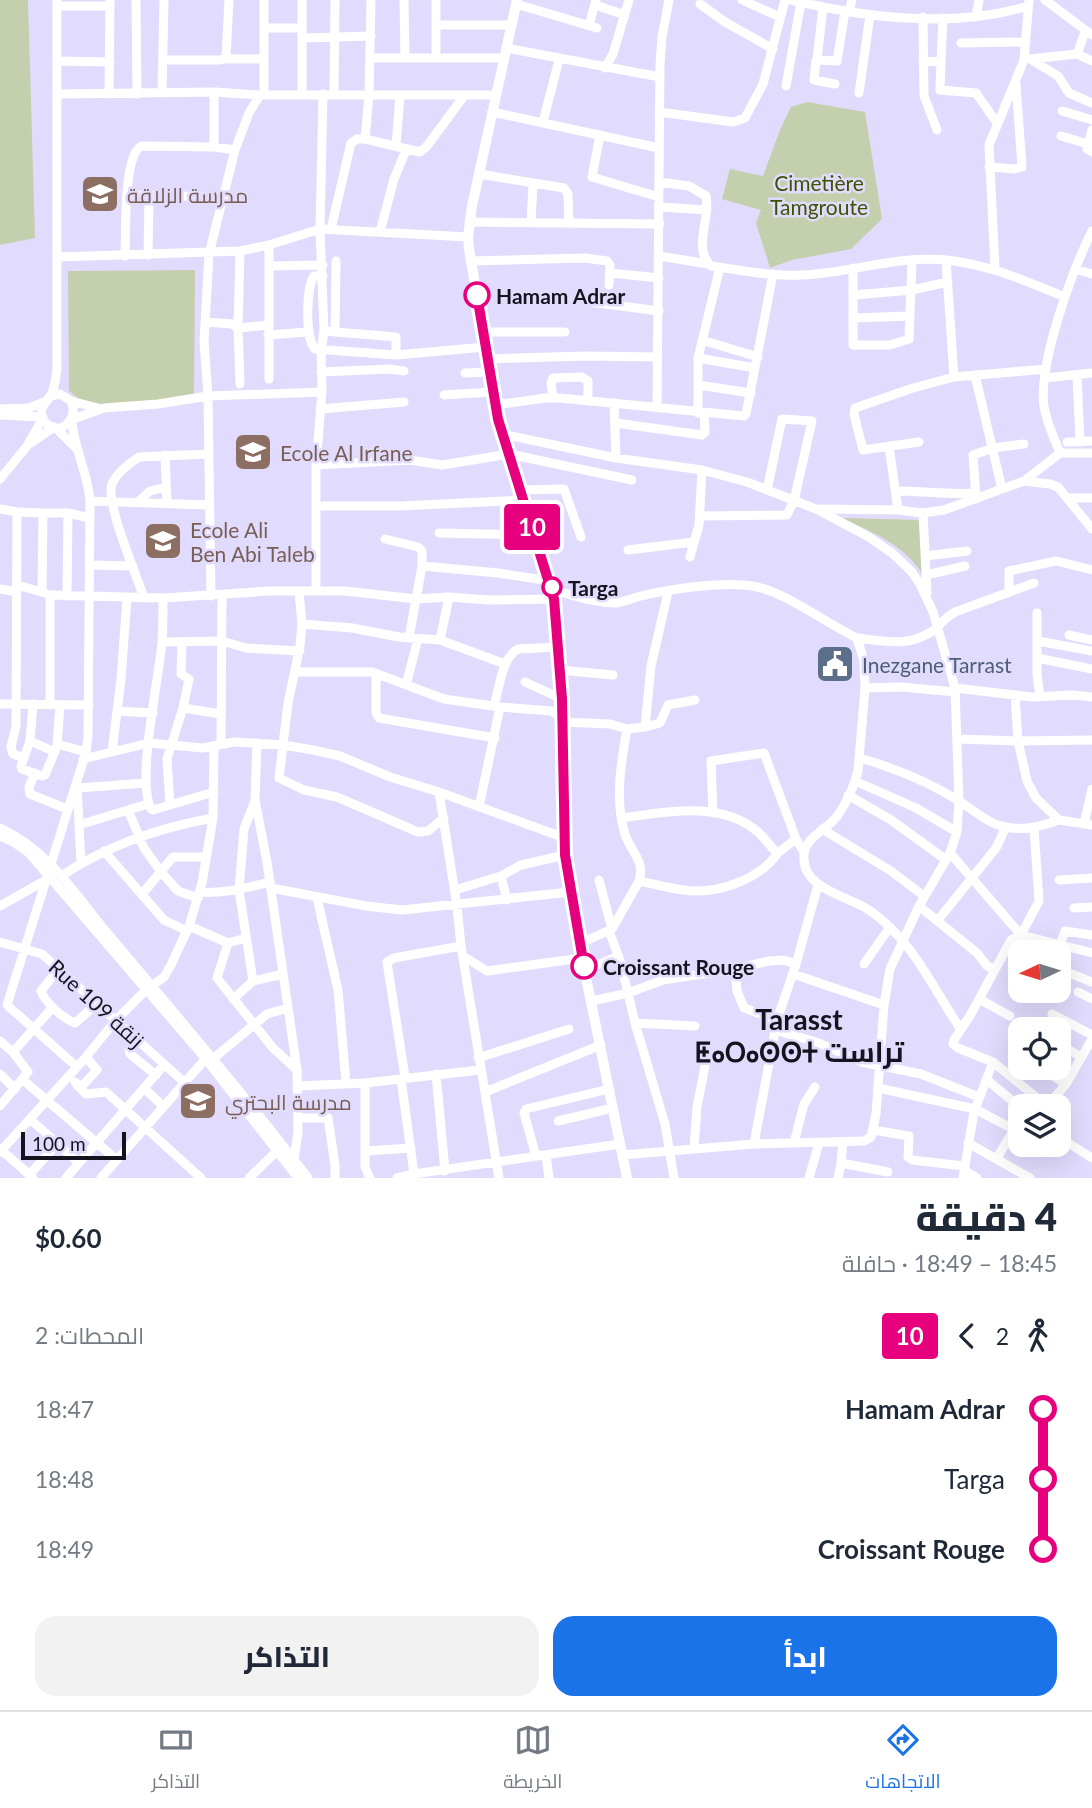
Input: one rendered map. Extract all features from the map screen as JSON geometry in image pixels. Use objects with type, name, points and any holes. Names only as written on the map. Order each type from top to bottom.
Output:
[{"type":"street","points":[[136,0],[137,94]]},
{"type":"street","points":[[162,93],[164,0]]},
{"type":"street","points":[[226,55],[229,0]]},
{"type":"street","points":[[211,596],[208,396],[204,341],[209,254],[235,150],[249,113],[262,95],[264,0]]},
{"type":"street","points":[[302,0],[302,94]]},
{"type":"street","points":[[334,95],[335,0]]},
{"type":"street","points":[[365,139],[371,0]]},
{"type":"street","points":[[404,0],[405,58]]},
{"type":"street","points":[[436,0],[436,58]]},
{"type":"street","points":[[605,68],[613,54],[629,0]]},
{"type":"street","points":[[657,407],[660,77],[662,37],[669,0]]},
{"type":"street","points":[[742,0],[780,17]]},
{"type":"street","points":[[659,112],[742,120],[763,84],[785,0]]},
{"type":"street","points":[[816,60],[838,60],[847,11],[852,0]]},
{"type":"street","points":[[976,17],[979,0]]},
{"type":"street","points":[[1045,0],[1059,5],[1089,33],[1077,54]]},
{"type":"street","points":[[786,86],[796,1],[870,15],[943,18],[1002,13],[1029,3],[1027,60],[989,145],[995,268]]},
{"type":"street","points":[[625,15],[595,3],[593,27],[517,2],[478,174],[468,237],[495,405],[552,590],[563,719],[565,855],[582,958],[627,1178]]},
{"type":"street","points":[[0,479],[27,446],[43,418],[41,410],[57,368],[57,3],[110,3],[109,94]]},
{"type":"street","points":[[700,4],[725,22],[773,49]]},
{"type":"street","points":[[823,6],[814,80],[835,84]]},
{"type":"street","points":[[859,93],[870,15]]},
{"type":"street","points":[[923,17],[924,96],[937,130]]},
{"type":"street","points":[[943,18],[940,90],[976,93],[997,123]]},
{"type":"street","points":[[436,26],[512,24]]},
{"type":"street","points":[[264,28],[335,37],[371,36]]},
{"type":"street","points":[[961,44],[1026,42]]},
{"type":"street","points":[[370,58],[436,58],[505,53],[660,77]]},
{"type":"street","points":[[1027,60],[1077,54],[1092,61]]},
{"type":"street","points":[[163,60],[226,55],[264,59]]},
{"type":"street","points":[[543,122],[559,60]]},
{"type":"street","points":[[1027,60],[1058,76],[1069,93],[1092,103]]},
{"type":"street","points":[[57,61],[110,62]]},
{"type":"street","points":[[923,61],[941,62]]},
{"type":"street","points":[[989,167],[1022,167],[1016,80]]},
{"type":"street","points":[[57,94],[214,92],[262,95],[496,95]]},
{"type":"street","points":[[214,92],[214,147]]},
{"type":"street","points":[[316,591],[316,465],[324,331],[323,265],[326,229],[323,94]]},
{"type":"street","points":[[396,146],[400,95]]},
{"type":"street","points":[[326,229],[351,143],[357,139],[365,139],[406,150],[424,150],[464,96]]},
{"type":"street","points":[[1062,111],[1092,120]]},
{"type":"street","points":[[492,112],[659,148]]},
{"type":"street","points":[[1061,136],[1090,148],[1092,130]]},
{"type":"street","points":[[600,135],[592,177],[659,202],[707,210]]},
{"type":"street","points":[[125,256],[131,157],[138,148],[214,147],[235,150]]},
{"type":"street","points":[[380,232],[394,179],[406,150]]},
{"type":"street","points":[[478,174],[533,184],[555,185],[567,191],[569,224]]},
{"type":"street","points":[[659,182],[688,186],[707,198],[702,245],[708,264]]},
{"type":"street","points":[[531,223],[533,184]]},
{"type":"street","points":[[127,195],[222,197]]},
{"type":"street","points":[[148,255],[149,196]]},
{"type":"street","points":[[469,222],[660,224]]},
{"type":"street","points":[[57,257],[240,251],[326,229],[468,237]]},
{"type":"street","points":[[1060,453],[1044,405],[1045,374],[1065,297],[1092,231]]},
{"type":"street","points":[[269,245],[269,379]]},
{"type":"street","points":[[240,251],[240,384]]},
{"type":"street","points":[[659,256],[773,274],[804,275],[912,261],[946,260],[995,268],[1065,297]]},
{"type":"street","points":[[471,261],[585,258],[608,262],[609,285]]},
{"type":"street","points":[[946,260],[954,377]]},
{"type":"street","points":[[335,332],[337,261]]},
{"type":"street","points":[[853,268],[853,344],[855,346],[908,341],[912,261]]},
{"type":"street","points":[[268,266],[323,265]]},
{"type":"street","points":[[616,423],[702,435],[705,432],[698,385],[698,358],[720,267]]},
{"type":"street","points":[[1075,269],[1092,274]]},
{"type":"street","points":[[610,273],[659,278]]},
{"type":"street","points":[[495,405],[553,398],[744,416],[751,393],[773,274]]},
{"type":"street","points":[[323,276],[314,276],[310,282],[308,332],[310,344],[321,351],[396,355],[486,353],[658,358]]},
{"type":"street","points":[[853,295],[912,290],[948,282]]},
{"type":"street","points":[[590,302],[659,311]]},
{"type":"street","points":[[853,318],[911,316]]},
{"type":"street","points":[[206,322],[232,324],[238,328],[308,332]]},
{"type":"street","points":[[324,331],[396,337],[396,355]]},
{"type":"street","points":[[483,332],[565,332]]},
{"type":"street","points":[[702,340],[758,357]]},
{"type":"street","points":[[698,358],[755,369]]},
{"type":"street","points":[[27,446],[55,427],[66,426],[75,413],[57,368]]},
{"type":"street","points":[[321,372],[390,369],[404,371]]},
{"type":"street","points":[[465,373],[489,372]]},
{"type":"street","points":[[919,442],[863,450],[854,414],[855,408],[954,377],[1092,373]]},
{"type":"street","points":[[1077,374],[1080,442]]},
{"type":"street","points":[[975,375],[1002,489]]},
{"type":"street","points":[[553,398],[553,378],[582,377],[588,381],[588,401]]},
{"type":"street","points":[[698,385],[751,393]]},
{"type":"street","points":[[72,420],[104,408],[158,404],[208,396],[321,392]]},
{"type":"street","points":[[444,395],[492,392]]},
{"type":"street","points":[[0,409],[29,408],[47,399],[68,398],[104,408]]},
{"type":"street","points":[[320,409],[404,402]]},
{"type":"street","points":[[614,403],[616,458]]},
{"type":"street","points":[[0,415],[43,418],[77,449]]},
{"type":"street","points":[[700,516],[785,516],[789,513],[812,421],[782,419],[767,490]]},
{"type":"street","points":[[72,420],[77,449],[88,480],[90,501],[89,705],[85,755],[4,1005],[77,1067]]},
{"type":"street","points":[[397,1178],[541,1155],[621,1149],[669,1150],[754,1143],[868,1140],[873,1129],[884,1005],[890,969],[924,896],[948,856],[957,832],[959,801],[955,690],[927,598],[911,571],[892,553],[869,537],[816,509],[729,476],[616,458],[502,434]]},
{"type":"street","points":[[1067,442],[1092,441]]},
{"type":"street","points":[[976,496],[972,457],[993,448],[1024,444]]},
{"type":"street","points":[[889,446],[898,510]]},
{"type":"street","points":[[816,509],[923,513],[944,510],[976,496],[1024,481],[1060,453],[1092,453]]},
{"type":"street","points":[[144,598],[111,503],[111,486],[135,460],[143,456],[209,454]]},
{"type":"street","points":[[316,465],[416,460],[442,465],[509,454],[632,480]]},
{"type":"street","points":[[165,455],[167,502]]},
{"type":"street","points":[[690,557],[700,516],[702,470]]},
{"type":"street","points":[[1024,481],[1055,485],[1088,516],[1092,529]]},
{"type":"street","points":[[138,502],[150,491],[166,487]]},
{"type":"street","points":[[316,506],[400,506],[564,489],[581,537]]},
{"type":"street","points":[[896,492],[928,491],[976,496]]},
{"type":"street","points":[[1068,498],[1092,498]]},
{"type":"street","points":[[90,501],[209,505]]},
{"type":"street","points":[[0,509],[68,513],[90,518]]},
{"type":"street","points":[[17,512],[16,726],[11,752],[24,758]]},
{"type":"street","points":[[33,704],[30,741],[21,767],[45,775],[56,748],[43,513]]},
{"type":"street","points":[[68,513],[68,596]]},
{"type":"street","points":[[923,513],[927,598]]},
{"type":"street","points":[[439,533],[534,535]]},
{"type":"street","points":[[385,539],[420,547],[422,566],[406,685]]},
{"type":"street","points":[[628,550],[694,542]]},
{"type":"street","points":[[925,556],[967,551]]},
{"type":"street","points":[[1009,593],[1009,571],[1055,561],[1092,570]]},
{"type":"street","points":[[90,565],[133,566]]},
{"type":"street","points":[[422,566],[498,573],[552,590],[613,603],[722,585],[752,586],[787,598],[823,621],[857,638],[895,642],[913,641],[938,627],[944,618],[955,612],[1034,583]]},
{"type":"street","points":[[926,575],[965,566]]},
{"type":"street","points":[[0,589],[68,596],[127,598],[316,591],[368,593],[416,599],[449,597],[488,600],[552,590]]},
{"type":"street","points":[[299,591],[302,624],[300,651],[288,703],[279,778],[304,790],[337,797],[418,832],[428,831],[444,818]]},
{"type":"street","points":[[645,727],[651,666],[668,592]]},
{"type":"street","points":[[57,1144],[31,1176],[1,1151],[116,1020],[168,972],[188,929],[199,895],[213,818],[220,713],[222,596]]},
{"type":"street","points":[[440,639],[449,597]]},
{"type":"street","points":[[112,752],[127,598]]},
{"type":"street","points":[[163,598],[162,642],[146,783],[148,804],[152,810],[214,792]]},
{"type":"street","points":[[1038,613],[1040,697]]},
{"type":"street","points":[[302,624],[440,639],[505,664]]},
{"type":"street","points":[[1069,635],[1092,640]]},
{"type":"street","points":[[804,852],[822,829],[838,816],[856,781],[866,688],[857,638]]},
{"type":"street","points":[[162,642],[222,641],[246,648],[300,651]]},
{"type":"street","points":[[1038,641],[1092,652]]},
{"type":"street","points":[[170,805],[166,765],[189,679],[181,674],[182,642]]},
{"type":"street","points":[[479,807],[495,738],[497,706],[505,664],[518,649],[558,647]]},
{"type":"street","points":[[1037,658],[1092,669]]},
{"type":"street","points":[[864,671],[949,665]]},
{"type":"street","points":[[560,670],[613,675]]},
{"type":"street","points":[[295,672],[376,674],[443,699],[551,711],[563,719],[610,724],[627,729],[660,723],[668,705],[695,699]]},
{"type":"street","points":[[376,674],[376,713],[379,718],[495,738]]},
{"type":"street","points":[[525,682],[562,699]]},
{"type":"street","points":[[866,688],[901,687],[1040,697],[1092,696]]},
{"type":"street","points":[[1015,695],[1023,768],[1032,793],[1059,820]]},
{"type":"street","points":[[0,704],[89,705]]},
{"type":"street","points":[[183,709],[220,713]]},
{"type":"street","points":[[117,711],[153,712]]},
{"type":"street","points":[[581,943],[610,930],[642,872],[640,861],[628,841],[622,818],[619,782],[627,729]]},
{"type":"street","points":[[958,738],[1018,741],[1092,740]]},
{"type":"street","points":[[30,741],[85,755],[149,743],[202,748],[257,743],[284,745],[340,756],[565,838]]},
{"type":"street","points":[[257,743],[255,800],[297,1070],[298,1118],[294,1160]]},
{"type":"street","points":[[712,813],[711,761],[764,753],[796,839],[804,852],[804,863],[818,886],[867,909],[903,939],[960,1028]]},
{"type":"street","points":[[860,758],[916,779],[959,801],[983,818],[1006,827],[1034,828],[1059,820],[1088,825],[1092,789]]},
{"type":"street","points":[[35,773],[29,787],[30,794],[67,809]]},
{"type":"street","points":[[856,781],[916,808],[957,832]]},
{"type":"street","points":[[77,784],[146,783]]},
{"type":"street","points":[[77,784],[80,863]]},
{"type":"street","points":[[439,792],[478,1058],[499,1178]]},
{"type":"street","points":[[848,796],[948,856],[973,879],[1021,935],[1040,940]]},
{"type":"street","points":[[253,981],[239,890],[244,829],[255,800]]},
{"type":"street","points":[[79,825],[148,804]]},
{"type":"street","points":[[128,810],[137,836],[161,872],[178,891],[199,895],[270,885],[317,898],[402,910],[570,892]]},
{"type":"street","points":[[622,818],[681,810],[712,813],[753,828],[778,853]]},
{"type":"street","points":[[61,876],[80,863],[137,836],[213,818]]},
{"type":"street","points":[[938,920],[996,848],[1006,827]]},
{"type":"street","points":[[0,828],[28,842],[48,873],[61,876],[149,988]]},
{"type":"street","points":[[1011,940],[1021,935],[1040,897],[1034,828]]},
{"type":"street","points":[[822,829],[891,871],[924,896]]},
{"type":"street","points":[[0,836],[22,847],[48,873],[210,1057],[307,1178]]},
{"type":"street","points":[[639,881],[697,891],[732,885],[743,882],[768,866],[778,853],[796,839]]},
{"type":"street","points":[[104,851],[164,920],[228,943],[246,938]]},
{"type":"street","points":[[455,890],[501,876],[522,865],[565,855]]},
{"type":"street","points":[[143,893],[175,856],[206,857]]},
{"type":"street","points":[[0,906],[48,873]]},
{"type":"street","points":[[501,876],[507,900]]},
{"type":"street","points":[[1059,880],[1092,878]]},
{"type":"street","points":[[599,880],[635,1023],[665,1124],[674,1178]]},
{"type":"street","points":[[754,1143],[776,1025],[818,886]]},
{"type":"street","points":[[317,898],[338,990],[346,1083]]},
{"type":"street","points":[[919,906],[977,953],[987,966],[994,969]]},
{"type":"street","points":[[1074,908],[1092,907]]},
{"type":"street","points":[[864,964],[890,927]]},
{"type":"street","points":[[1062,940],[1065,931],[1092,934]]},
{"type":"street","name":"Rue 109 زنقة","points":[[0,942],[42,954],[184,1082]]},
{"type":"street","points":[[228,943],[216,976],[255,1026],[297,1070]]},
{"type":"street","points":[[1008,945],[953,1044],[993,1062],[1032,1094]]},
{"type":"street","points":[[1071,948],[1092,953]]},
{"type":"street","points":[[414,1174],[387,962],[394,958],[462,951],[487,971],[582,958]]},
{"type":"street","points":[[586,970],[618,956]]},
{"type":"street","points":[[592,1001],[663,980],[769,961],[784,960],[796,964]]},
{"type":"street","points":[[59,968],[41,991],[42,996],[53,1007],[75,1023],[98,1003]]},
{"type":"street","points":[[735,969],[737,991],[744,1008],[776,1025],[861,1062],[921,1074],[979,1097]]},
{"type":"street","points":[[233,999],[253,981],[283,974]]},
{"type":"street","points":[[793,974],[884,1005]]},
{"type":"street","points":[[1071,974],[1092,982]]},
{"type":"street","points":[[1078,992],[1092,999]]},
{"type":"street","points":[[979,999],[1010,1016]]},
{"type":"street","points":[[13,1052],[53,1007]]},
{"type":"street","points":[[101,1178],[184,1082],[210,1057],[271,1012],[288,1007]]},
{"type":"street","points":[[1052,1014],[1092,1037],[1066,1084],[1057,1094]]},
{"type":"street","points":[[635,1023],[695,1026]]},
{"type":"street","points":[[478,1058],[569,1029]]},
{"type":"street","points":[[138,1040],[129,1050],[130,1054],[156,1075]]},
{"type":"street","points":[[0,1041],[13,1052],[28,1073],[0,1106]]},
{"type":"street","points":[[485,1092],[601,1045]]},
{"type":"street","points":[[1071,1051],[1081,1057]]},
{"type":"street","points":[[77,1085],[83,1085],[97,1070],[86,1057]]},
{"type":"street","points":[[210,1057],[298,1178]]},
{"type":"street","points":[[964,1171],[975,1109],[993,1062]]},
{"type":"street","points":[[66,1178],[164,1065]]},
{"type":"street","points":[[694,1147],[694,1125],[705,1066]]},
{"type":"street","points":[[298,1086],[365,1083],[480,1070]]},
{"type":"street","points":[[0,1074],[15,1089]]},
{"type":"street","points":[[436,1074],[445,1171]]},
{"type":"street","points":[[69,1076],[86,1094],[106,1092],[201,1178]]},
{"type":"street","points":[[23,1080],[117,1160]]},
{"type":"street","points":[[987,1080],[1008,1097]]},
{"type":"street","points":[[1059,1080],[1066,1084]]},
{"type":"street","points":[[365,1083],[365,1167],[370,1178]]},
{"type":"street","points":[[794,1143],[804,1104],[815,1087]]},
{"type":"street","points":[[144,1088],[163,1106]]},
{"type":"street","points":[[878,1088],[975,1109],[1008,1126]]},
{"type":"street","points":[[550,1178],[524,1113],[526,1109],[609,1089]]},
{"type":"street","points":[[558,1121],[613,1108]]},
{"type":"street","points":[[298,1118],[328,1118],[335,1178]]},
{"type":"street","points":[[30,1119],[79,1163]]},
{"type":"street","points":[[873,1129],[908,1136],[908,1157],[912,1160],[964,1171],[977,1178]]},
{"type":"street","points":[[997,1158],[1008,1138]]},
{"type":"street","points":[[838,1178],[843,1141]]},
{"type":"street","points":[[809,1178],[819,1143]]},
{"type":"street","points":[[968,1143],[1030,1178]]},
{"type":"street","points":[[1071,1145],[1092,1158]]},
{"type":"street","points":[[365,1151],[411,1148]]},
{"type":"street","points":[[249,1178],[276,1151]]},
{"type":"street","points":[[841,1163],[888,1172]]},
{"type":"green space","points":[[0,0],[28,0],[35,238],[0,245]]},
{"type":"green space","name":"Cimetière Tamgroute","points":[[807,102],[865,112],[882,219],[851,249],[792,260],[770,268],[756,223],[761,210],[722,199],[730,169],[763,176],[791,107]]},
{"type":"green space","points":[[195,270],[194,394],[160,404],[88,406],[69,391],[68,271]]},
{"type":"green space","points":[[842,518],[920,520],[923,575],[897,547]]},
{"type":"bus line","name":"10","points":[[477,295],[498,419],[554,599],[562,699],[565,855],[584,966]]},
{"type":"place","name":"مدرسة الزلاقة","points":[[100,194]]},
{"type":"place","name":"Hamam Adrar","points":[[477,295]]},
{"type":"place","name":"Ecole Al Irfane","points":[[253,452]]},
{"type":"place","name":"Ecole Ali Ben Abi Taleb","points":[[163,541]]},
{"type":"place","name":"Targa","points":[[552,587]]},
{"type":"place","name":"Inezgane Tarrast","points":[[835,664]]},
{"type":"place","name":"Croissant Rouge","points":[[584,966]]},
{"type":"place","name":"مدرسة البحتري","points":[[198,1101]]},
{"type":"district","name":"Tarasst ⵟⴰⵔⴰⵙⵙⵜ تراست","points":[[799,1035]]}]
